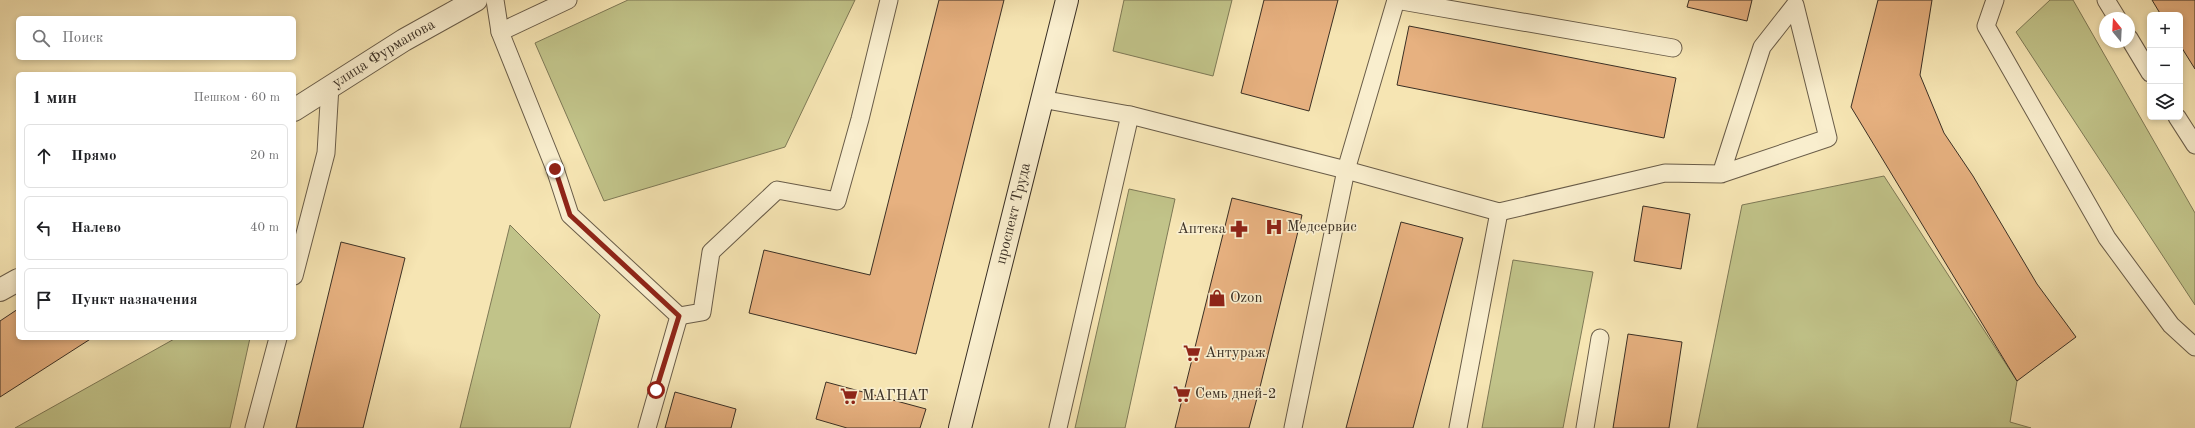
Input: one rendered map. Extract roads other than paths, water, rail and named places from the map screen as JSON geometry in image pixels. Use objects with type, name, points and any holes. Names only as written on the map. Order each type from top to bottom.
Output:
[{"type":"street","name":"улица Фурманова","points":[[296,109],[404,40],[476,0]]},
{"type":"street","name":"проспект Труда","points":[[960,428],[1041,99],[1067,0]]},
{"type":"street","points":[[0,290],[16,281]]},
{"type":"lane","points":[[495,0],[500,32],[555,169],[570,215],[679,316]]},
{"type":"lane","points":[[500,32],[568,0]]},
{"type":"lane","points":[[679,316],[702,312],[711,252],[777,190],[837,200],[860,119],[889,0]]},
{"type":"lane","points":[[1293,428],[1346,170],[1396,0],[1673,48]]},
{"type":"lane","points":[[1995,0],[1986,26],[2107,238],[2171,325],[2195,347]]},
{"type":"lane","points":[[2106,0],[2113,12]]},
{"type":"lane","points":[[1041,99],[1130,115],[1346,170],[1499,212],[1665,173],[1721,174],[1828,138],[1795,5],[1762,47],[1721,174]]},
{"type":"lane","points":[[2135,48],[2147,68]]},
{"type":"lane","points":[[296,268],[326,153],[330,86]]},
{"type":"lane","points":[[1058,428],[1130,115]]},
{"type":"lane","points":[[2179,120],[2195,145]]},
{"type":"lane","points":[[1458,428],[1499,212]]},
{"type":"lane","points":[[647,428],[679,316]]},
{"type":"lane","points":[[1585,428],[1600,338]]},
{"type":"lane","points":[[254,428],[277,340]]},
{"type":"place","name":"Медсервис","points":[[1274,227]]},
{"type":"place","name":"Аптека","points":[[1239,229]]},
{"type":"place","name":"Ozon","points":[[1217,298]]},
{"type":"place","name":"Антураж","points":[[1192,353]]},
{"type":"place","name":"Семь дней-2","points":[[1182,394]]},
{"type":"place","name":"МАГНАТ","points":[[849,396]]}]
